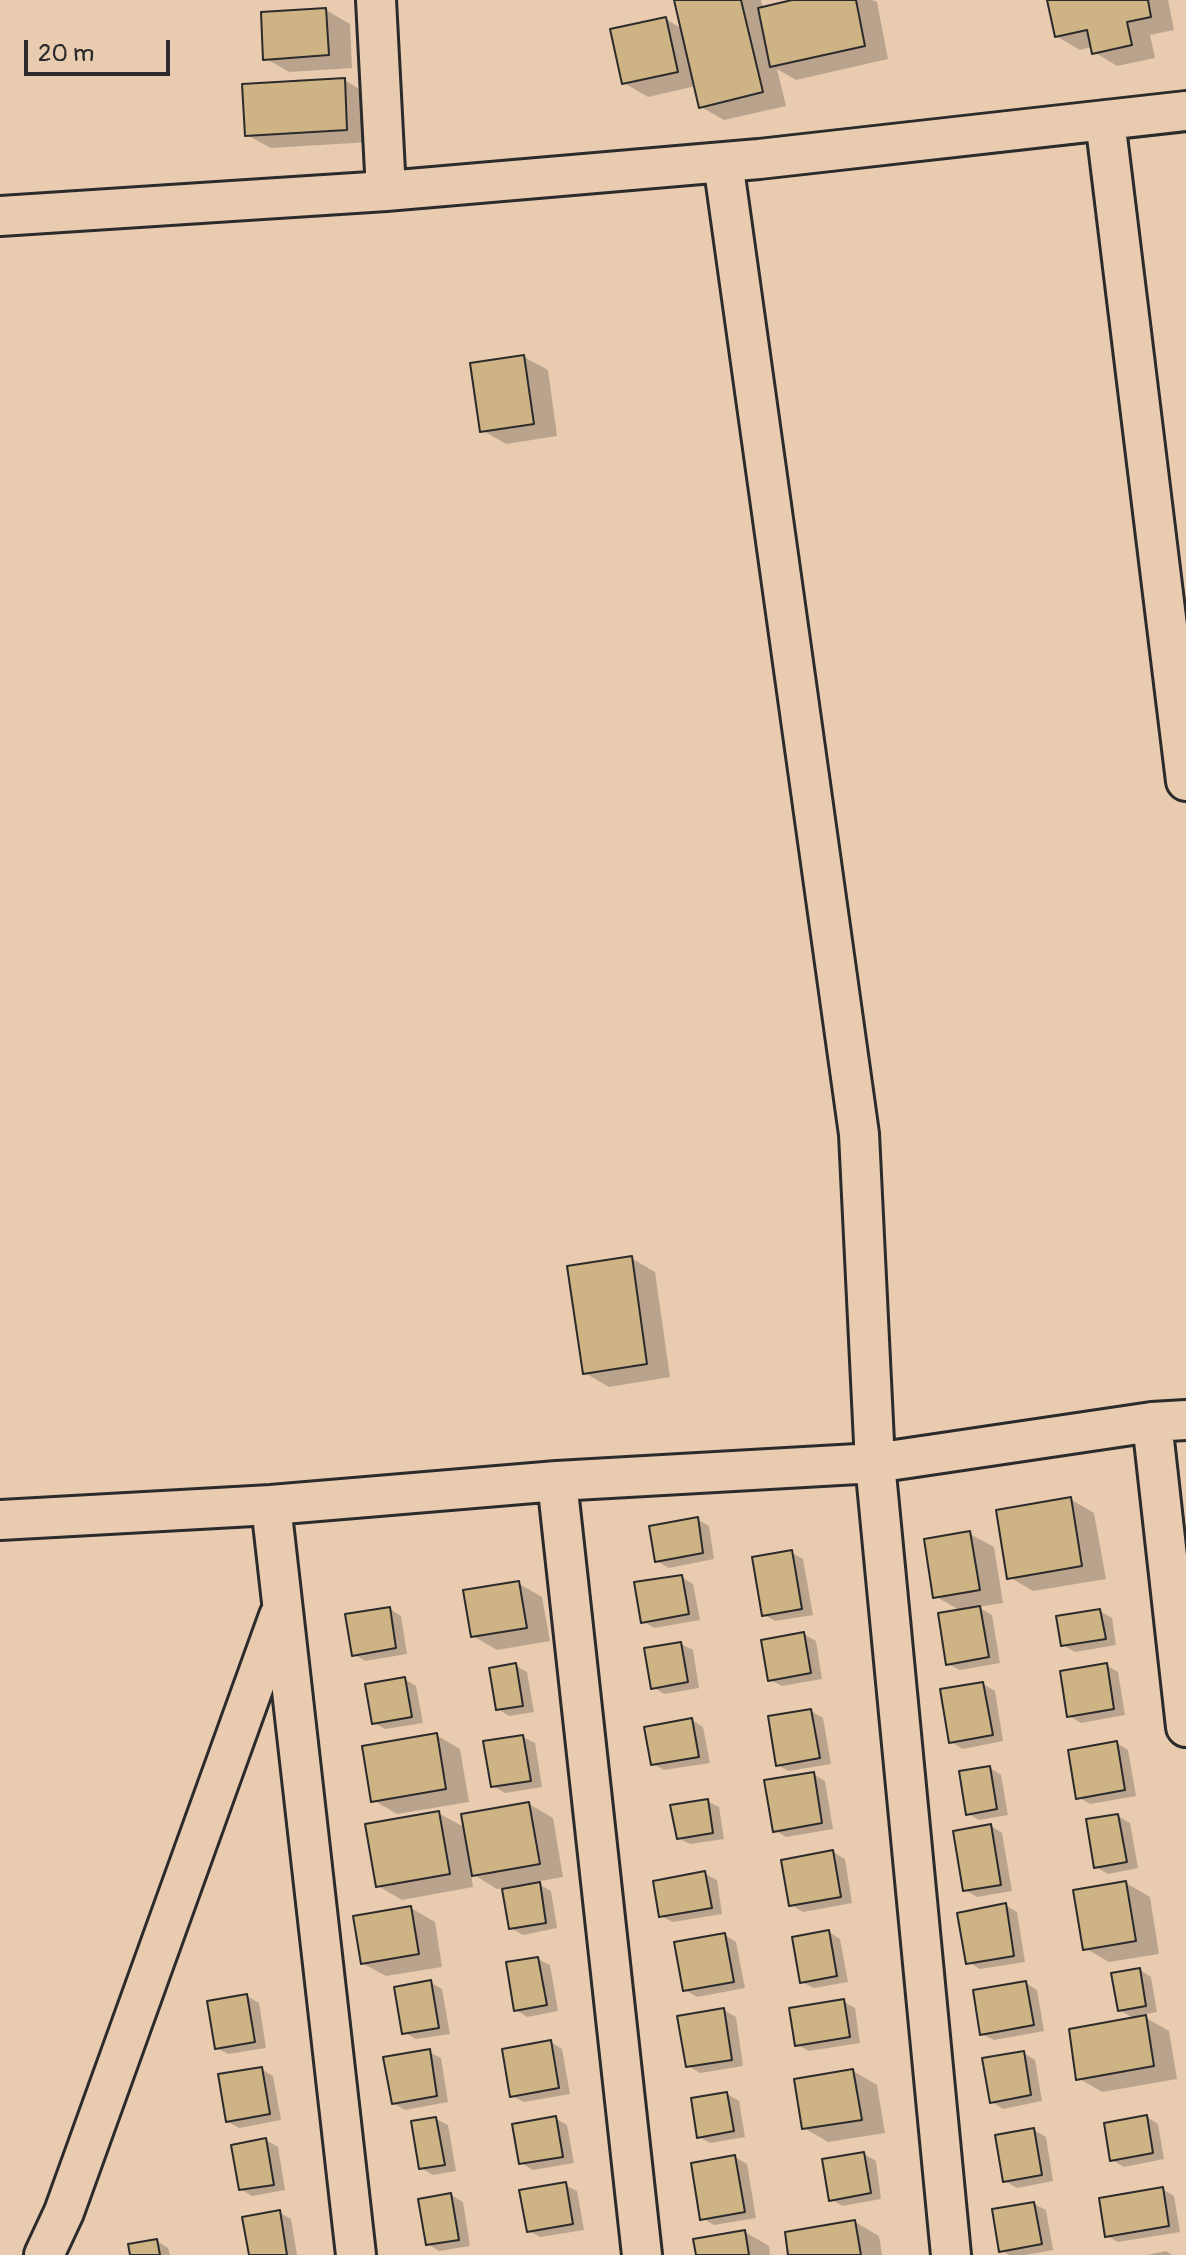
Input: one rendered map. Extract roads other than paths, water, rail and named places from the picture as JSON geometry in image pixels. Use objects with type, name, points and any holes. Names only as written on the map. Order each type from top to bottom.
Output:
[{"type":"street","points":[[376,0],[386,191]]},
{"type":"street","points":[[0,216],[386,191],[723,162],[1186,111]]},
{"type":"street","points":[[1105,120],[1186,781]]},
{"type":"street","points":[[723,162],[859,1134],[875,1463],[951,2255]]},
{"type":"street","points":[[0,1520],[271,1505],[557,1481],[875,1463],[1169,1421],[1186,1727]]},
{"type":"street","points":[[557,1481],[642,2255]]},
{"type":"street","points":[[271,1505],[356,2255]]},
{"type":"street","points":[[44,2255],[64,2212],[283,1606]]},
{"type":"street","points":[[64,2212],[65,2255]]}]
